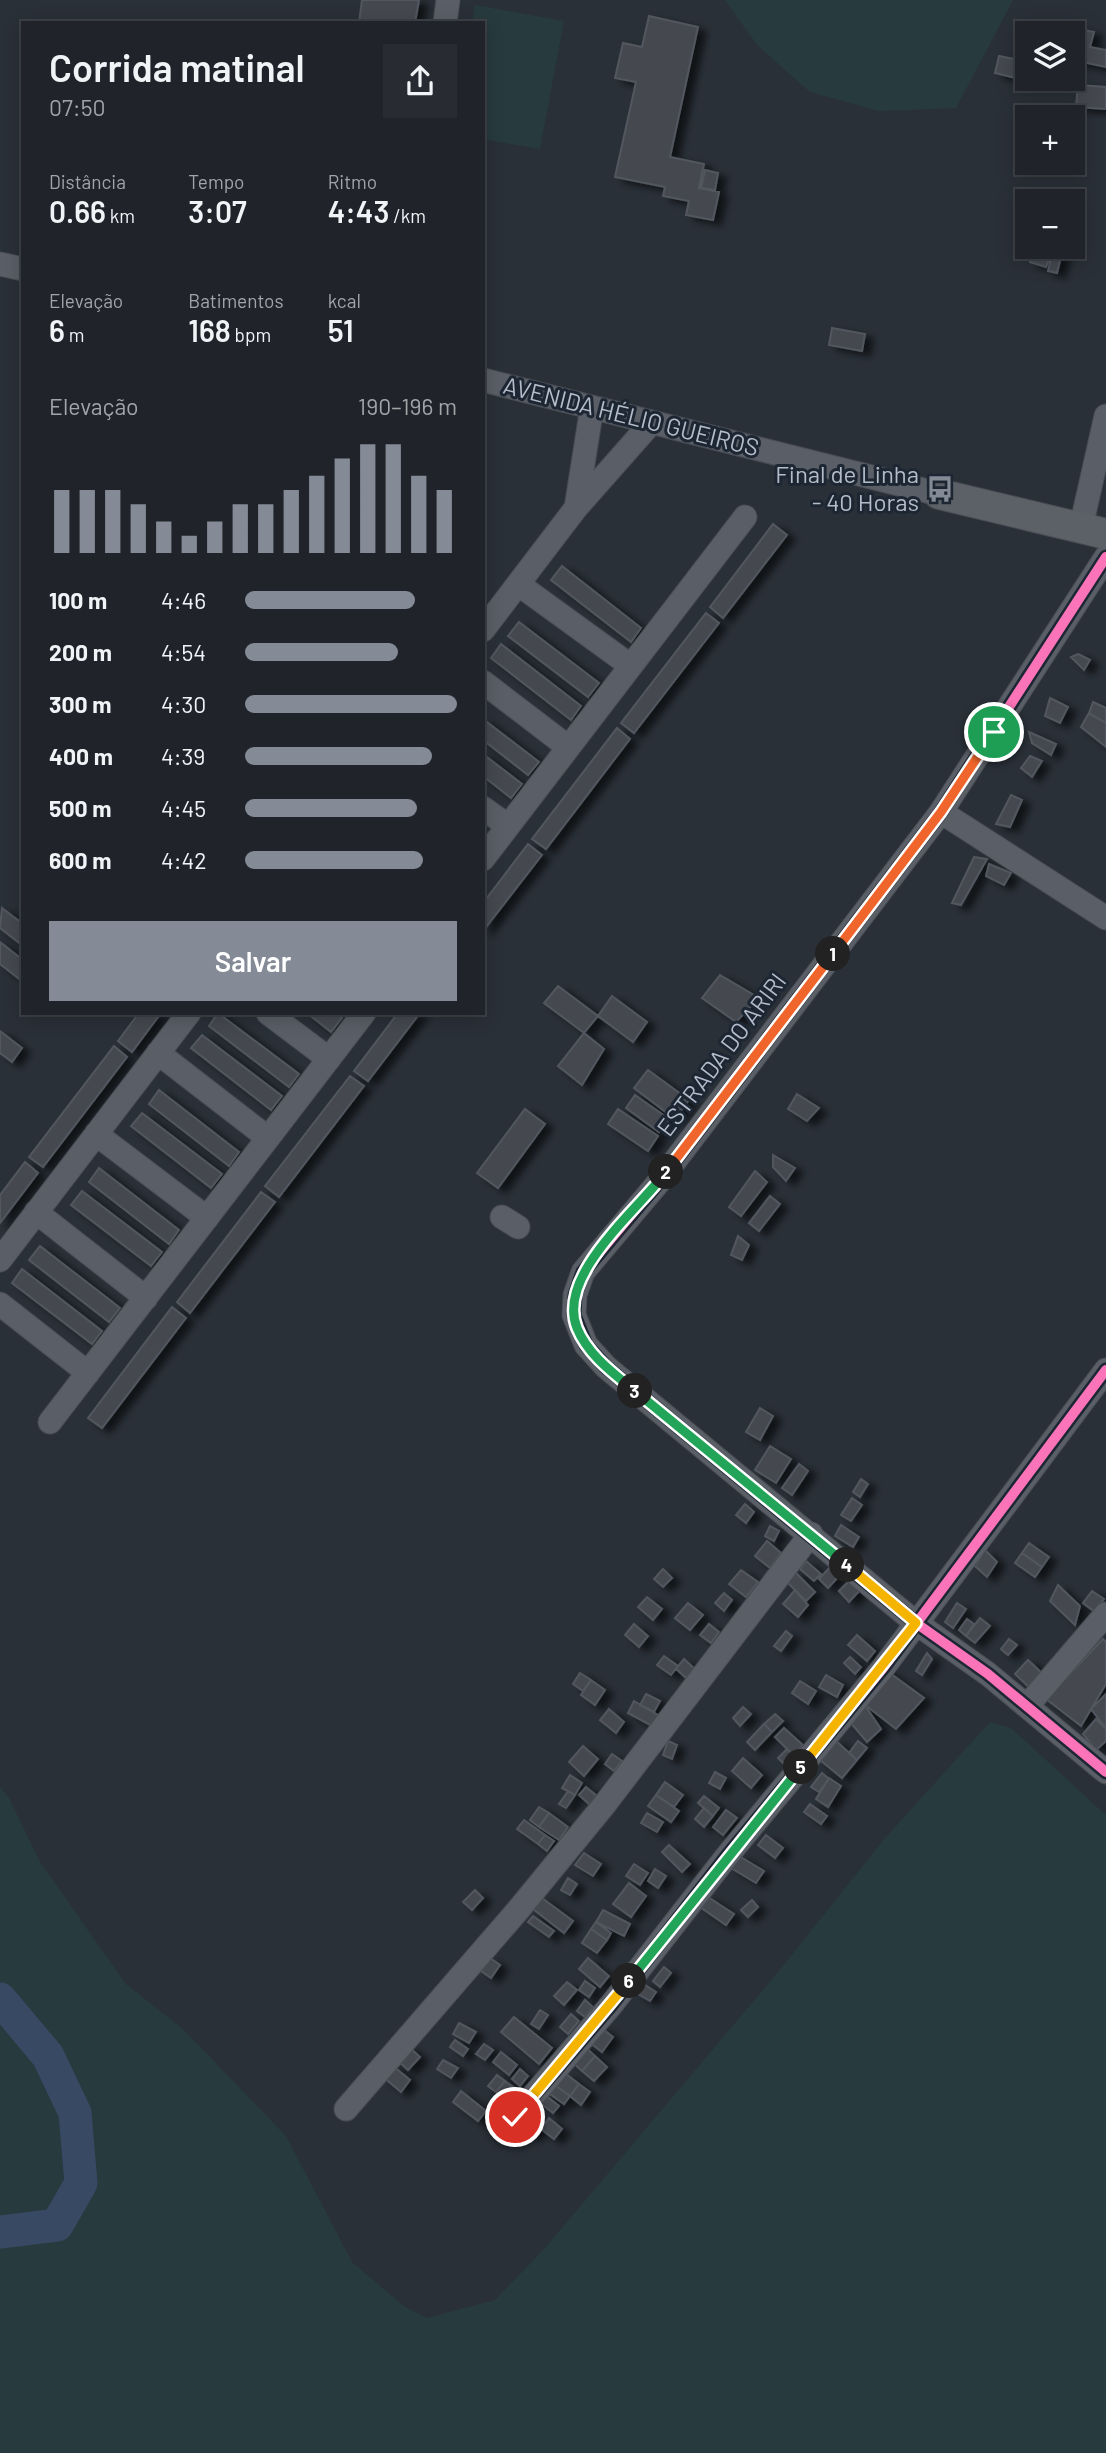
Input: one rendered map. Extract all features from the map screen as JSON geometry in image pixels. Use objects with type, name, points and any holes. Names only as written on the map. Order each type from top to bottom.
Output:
[{"type":"main road","name":"AVENIDA HÉLIO GUEIROS","points":[[939,494],[1093,531]]},
{"type":"street","points":[[444,21],[448,0]]},
{"type":"street","points":[[0,264],[21,269]]},
{"type":"street","name":"AVENIDA HÉLIO GUEIROS","points":[[485,380],[939,494]]},
{"type":"street","points":[[576,508],[592,407]]},
{"type":"street","points":[[1093,531],[1106,416]]},
{"type":"street","points":[[485,626],[576,508],[652,422]]},
{"type":"street","points":[[485,856],[745,517]]},
{"type":"street","name":"ESTRADA DO ARIRI","points":[[1106,557],[941,812],[658,1183],[590,1262],[575,1295],[573,1315],[577,1329],[606,1367],[916,1623],[1027,1706],[1106,1772]]},
{"type":"street","points":[[518,584],[631,666]]},
{"type":"street","points":[[485,684],[568,747]]},
{"type":"street","points":[[485,809],[508,826]]},
{"type":"street","points":[[941,812],[1106,918]]},
{"type":"street","points":[[0,1260],[187,1015]]},
{"type":"street","points":[[271,1015],[329,1059]]},
{"type":"street","points":[[50,1422],[362,1015]]},
{"type":"street","points":[[158,1053],[268,1139]]},
{"type":"street","points":[[96,1133],[207,1218]]},
{"type":"street","points":[[36,1212],[146,1298]]},
{"type":"street","points":[[0,1304],[88,1373]]},
{"type":"street","points":[[515,2117],[612,2004],[916,1623],[1106,1370]]},
{"type":"street","points":[[346,2109],[519,1909],[605,1804],[811,1534]]},
{"type":"street","points":[[1027,1706],[1106,1614]]},
{"type":"green space","points":[[725,0],[1013,0],[956,108],[879,111],[810,92],[757,45]]},
{"type":"green space","points":[[475,5],[564,21],[540,149],[485,139],[485,21],[472,21]]},
{"type":"green space","points":[[990,1722],[1011,1728],[1106,1815],[1106,2453],[0,2453],[0,1787],[9,1798],[40,1862],[126,1984],[183,2029],[286,2136],[352,2262],[405,2307],[427,2318],[495,2300],[545,2248],[779,1971],[886,1837]]},
{"type":"building","points":[[362,0],[419,0],[415,21],[359,21]]},
{"type":"building","points":[[649,16],[698,27],[670,157],[704,164],[699,188],[719,192],[713,220],[686,215],[689,201],[663,196],[665,187],[615,177],[636,82],[615,78],[623,43],[642,47]]},
{"type":"building","points":[[1085,30],[1094,32],[1090,47],[1106,50],[1106,67],[1085,63]]},
{"type":"building","points":[[999,56],[1015,59],[1015,78],[995,73]]},
{"type":"building","points":[[1085,86],[1106,87],[1106,109],[1076,105],[1077,91],[1085,91]]},
{"type":"building","points":[[705,170],[718,173],[715,190],[701,188]]},
{"type":"building","points":[[1031,259],[1049,259],[1046,267],[1030,262]]},
{"type":"building","points":[[1051,259],[1060,259],[1057,273],[1048,271]]},
{"type":"building","points":[[832,328],[865,334],[862,351],[829,345]]},
{"type":"building","points":[[773,524],[787,535],[723,618],[710,607]]},
{"type":"building","points":[[562,566],[641,628],[631,642],[551,580]]},
{"type":"building","points":[[706,613],[719,623],[634,733],[621,723]]},
{"type":"building","points":[[519,622],[599,683],[588,697],[508,636]]},
{"type":"building","points":[[501,644],[581,706],[571,720],[491,658]]},
{"type":"building","points":[[1078,654],[1090,660],[1084,670],[1071,657]]},
{"type":"building","points":[[1050,698],[1068,707],[1060,723],[1045,716]]},
{"type":"building","points":[[1093,702],[1106,708],[1106,723],[1089,713]]},
{"type":"building","points":[[1089,713],[1106,723],[1106,747],[1081,727]]},
{"type":"building","points":[[485,721],[539,762],[528,775],[485,742]]},
{"type":"building","points":[[617,728],[630,739],[546,849],[532,839]]},
{"type":"building","points":[[1029,732],[1056,744],[1051,755],[1032,743]]},
{"type":"building","points":[[485,756],[522,784],[511,798],[485,778]]},
{"type":"building","points":[[1030,756],[1042,761],[1032,777],[1021,768]]},
{"type":"building","points":[[1011,795],[1022,800],[1010,827],[996,824]]},
{"type":"building","points":[[528,844],[542,855],[485,928],[485,900]]},
{"type":"building","points":[[974,857],[987,859],[961,905],[952,903]]},
{"type":"building","points":[[989,864],[1011,873],[1004,885],[986,876]]},
{"type":"building","points":[[2,908],[21,922],[21,944],[0,928]]},
{"type":"building","points":[[0,942],[21,958],[21,980],[0,964]]},
{"type":"building","points":[[720,975],[759,998],[736,1022],[702,998]]},
{"type":"building","points":[[558,986],[598,1016],[584,1033],[544,1003]]},
{"type":"building","points":[[612,996],[647,1022],[633,1042],[598,1016]]},
{"type":"building","points":[[138,1015],[160,1015],[132,1052],[118,1041]]},
{"type":"building","points":[[217,1015],[221,1015],[299,1074],[289,1087],[209,1026]]},
{"type":"building","points":[[310,1015],[338,1015],[342,1018],[331,1032]]},
{"type":"building","points":[[396,1015],[418,1015],[368,1081],[354,1071]]},
{"type":"building","points":[[0,1031],[22,1048],[12,1062],[0,1053]]},
{"type":"building","points":[[584,1033],[604,1049],[582,1085],[558,1066]]},
{"type":"building","points":[[202,1035],[282,1096],[271,1110],[191,1048]]},
{"type":"building","points":[[114,1046],[127,1057],[43,1167],[29,1157]]},
{"type":"building","points":[[648,1070],[689,1100],[675,1119],[634,1088]]},
{"type":"building","points":[[350,1076],[364,1086],[279,1197],[265,1186]]},
{"type":"building","points":[[159,1090],[239,1152],[229,1166],[149,1104]]},
{"type":"building","points":[[797,1094],[819,1108],[807,1121],[788,1109]]},
{"type":"building","points":[[635,1095],[669,1119],[659,1132],[626,1108]]},
{"type":"building","points":[[525,1109],[545,1124],[498,1188],[477,1173]]},
{"type":"building","points":[[618,1109],[658,1136],[648,1151],[608,1124]]},
{"type":"building","points":[[142,1113],[222,1174],[211,1188],[131,1126]]},
{"type":"building","points":[[773,1155],[795,1168],[786,1181],[773,1167]]},
{"type":"building","points":[[25,1162],[38,1173],[0,1223],[0,1195]]},
{"type":"building","points":[[99,1168],[179,1230],[169,1244],[89,1182]]},
{"type":"building","points":[[755,1171],[767,1182],[741,1216],[729,1207]]},
{"type":"building","points":[[82,1191],[162,1252],[151,1266],[71,1205]]},
{"type":"building","points":[[261,1192],[275,1202],[190,1313],[177,1302]]},
{"type":"building","points":[[770,1196],[780,1204],[759,1231],[749,1223]]},
{"type":"building","points":[[738,1236],[749,1245],[742,1260],[731,1255]]},
{"type":"building","points":[[40,1246],[120,1308],[109,1322],[29,1260]]},
{"type":"building","points":[[22,1269],[102,1331],[92,1344],[12,1283]]},
{"type":"building","points":[[172,1307],[186,1318],[102,1428],[88,1418]]},
{"type":"building","points":[[760,1408],[773,1416],[760,1440],[746,1432]]},
{"type":"building","points":[[770,1446],[791,1459],[776,1483],[755,1470]]},
{"type":"building","points":[[799,1464],[808,1471],[792,1495],[782,1488]]},
{"type":"building","points":[[861,1479],[868,1484],[860,1497],[853,1492]]},
{"type":"building","points":[[852,1498],[862,1505],[851,1521],[841,1515]]},
{"type":"building","points":[[745,1504],[754,1512],[746,1523],[736,1515]]},
{"type":"building","points":[[841,1525],[859,1537],[853,1547],[835,1536]]},
{"type":"building","points":[[770,1526],[779,1531],[774,1541],[765,1536]]},
{"type":"building","points":[[767,1541],[781,1553],[770,1568],[755,1556]]},
{"type":"building","points":[[1029,1543],[1049,1557],[1042,1567],[1022,1553]]},
{"type":"building","points":[[985,1550],[997,1562],[987,1577],[975,1566]]},
{"type":"building","points":[[1022,1553],[1042,1567],[1035,1577],[1015,1563]]},
{"type":"building","points":[[806,1561],[821,1574],[814,1581],[800,1569]]},
{"type":"building","points":[[832,1565],[841,1574],[828,1588],[819,1579]]},
{"type":"building","points":[[663,1569],[672,1578],[663,1587],[654,1579]]},
{"type":"building","points":[[741,1570],[758,1582],[746,1597],[729,1584]]},
{"type":"building","points":[[795,1572],[815,1592],[806,1601],[786,1581]]},
{"type":"building","points":[[851,1579],[861,1589],[849,1602],[839,1591]]},
{"type":"building","points":[[1058,1585],[1080,1606],[1075,1625],[1050,1601]]},
{"type":"building","points":[[795,1590],[808,1605],[798,1617],[783,1604]]},
{"type":"building","points":[[1092,1591],[1104,1599],[1095,1612],[1083,1603]]},
{"type":"building","points":[[724,1593],[732,1600],[724,1611],[715,1603]]},
{"type":"building","points":[[647,1597],[662,1609],[653,1620],[638,1607]]},
{"type":"building","points":[[688,1603],[703,1615],[690,1630],[675,1618]]},
{"type":"building","points":[[957,1603],[966,1609],[953,1628],[945,1622]]},
{"type":"building","points":[[980,1618],[990,1626],[975,1643],[966,1636]]},
{"type":"building","points":[[967,1619],[974,1624],[966,1636],[959,1630]]},
{"type":"building","points":[[634,1624],[648,1636],[639,1647],[625,1635]]},
{"type":"building","points":[[709,1624],[719,1632],[711,1643],[700,1635]]},
{"type":"building","points":[[786,1631],[792,1636],[781,1651],[774,1646]]},
{"type":"building","points":[[857,1635],[875,1651],[867,1661],[848,1645]]},
{"type":"building","points":[[1009,1639],[1017,1645],[1008,1655],[1001,1649]]},
{"type":"building","points":[[1103,1639],[1106,1642],[1106,1684],[1081,1726],[1046,1699]]},
{"type":"building","points":[[927,1653],[932,1659],[922,1675],[916,1671]]},
{"type":"building","points":[[664,1656],[678,1666],[671,1675],[657,1665]]},
{"type":"building","points":[[850,1657],[861,1667],[855,1674],[844,1663]]},
{"type":"building","points":[[684,1659],[695,1669],[686,1678],[676,1669]]},
{"type":"building","points":[[1028,1660],[1045,1676],[1032,1690],[1015,1674]]},
{"type":"building","points":[[883,1668],[924,1698],[896,1729],[864,1704]]},
{"type":"building","points":[[580,1673],[591,1680],[583,1691],[573,1684]]},
{"type":"building","points":[[826,1675],[843,1685],[837,1697],[819,1687]]},
{"type":"building","points":[[591,1680],[605,1690],[595,1705],[581,1695]]},
{"type":"building","points":[[800,1681],[816,1691],[808,1704],[792,1693]]},
{"type":"building","points":[[646,1694],[660,1701],[654,1712],[640,1705]]},
{"type":"building","points":[[1106,1694],[1106,1728],[1091,1709]]},
{"type":"building","points":[[634,1701],[658,1715],[652,1726],[628,1713]]},
{"type":"building","points":[[864,1704],[881,1729],[867,1742],[850,1722]]},
{"type":"building","points":[[743,1707],[751,1714],[740,1726],[733,1718]]},
{"type":"building","points":[[609,1709],[624,1722],[616,1733],[600,1720]]},
{"type":"building","points":[[775,1714],[783,1721],[772,1732],[764,1724]]},
{"type":"building","points":[[1096,1719],[1106,1729],[1106,1741],[1096,1750],[1083,1734]]},
{"type":"building","points":[[764,1724],[772,1732],[755,1750],[747,1742]]},
{"type":"building","points":[[784,1728],[803,1745],[794,1756],[775,1737]]},
{"type":"building","points":[[835,1740],[857,1760],[842,1778],[819,1759]]},
{"type":"building","points":[[668,1741],[677,1745],[672,1759],[663,1755]]},
{"type":"building","points":[[858,1741],[867,1748],[857,1760],[849,1753]]},
{"type":"building","points":[[583,1746],[598,1759],[584,1776],[569,1762]]},
{"type":"building","points":[[787,1749],[794,1756],[785,1765],[778,1758]]},
{"type":"building","points":[[612,1754],[622,1761],[614,1771],[605,1764]]},
{"type":"building","points":[[743,1758],[762,1775],[751,1788],[732,1771]]},
{"type":"building","points":[[715,1772],[726,1778],[720,1789],[709,1783]]},
{"type":"building","points":[[822,1773],[829,1779],[819,1792],[811,1787]]},
{"type":"building","points":[[570,1775],[582,1783],[575,1795],[562,1788]]},
{"type":"building","points":[[829,1778],[841,1786],[828,1807],[816,1799]]},
{"type":"building","points":[[665,1782],[683,1795],[674,1807],[656,1795]]},
{"type":"building","points":[[586,1787],[597,1796],[590,1805],[579,1795]]},
{"type":"building","points":[[568,1791],[575,1795],[566,1808],[559,1804]]},
{"type":"building","points":[[656,1795],[679,1811],[671,1822],[648,1806]]},
{"type":"building","points":[[704,1796],[719,1808],[713,1816],[698,1803]]},
{"type":"building","points":[[810,1804],[827,1816],[821,1824],[804,1812]]},
{"type":"building","points":[[539,1807],[549,1813],[539,1827],[530,1820]]},
{"type":"building","points":[[704,1808],[713,1816],[704,1827],[695,1819]]},
{"type":"building","points":[[726,1810],[737,1818],[723,1835],[713,1827]]},
{"type":"building","points":[[549,1813],[568,1827],[559,1840],[539,1827]]},
{"type":"building","points":[[647,1813],[663,1822],[657,1832],[641,1823]]},
{"type":"building","points":[[524,1820],[545,1835],[538,1844],[517,1829]]},
{"type":"building","points":[[545,1835],[554,1841],[547,1851],[538,1844]]},
{"type":"building","points":[[766,1835],[783,1848],[775,1858],[758,1845]]},
{"type":"building","points":[[669,1845],[690,1864],[682,1872],[662,1852]]},
{"type":"building","points":[[584,1853],[601,1864],[593,1876],[575,1865]]},
{"type":"building","points":[[739,1856],[764,1871],[756,1883],[731,1868]]},
{"type":"building","points":[[634,1864],[648,1873],[640,1885],[626,1876]]},
{"type":"building","points":[[655,1869],[666,1876],[658,1888],[648,1881]]},
{"type":"building","points":[[568,1878],[577,1884],[570,1895],[561,1890]]},
{"type":"building","points":[[629,1883],[646,1896],[631,1917],[613,1904]]},
{"type":"building","points":[[475,1890],[483,1898],[472,1910],[463,1902]]},
{"type":"building","points":[[708,1897],[734,1914],[726,1925],[700,1907]]},
{"type":"building","points":[[542,1898],[573,1921],[564,1933],[533,1909]]},
{"type":"building","points":[[752,1900],[758,1907],[748,1917],[741,1910]]},
{"type":"building","points":[[603,1910],[630,1924],[624,1936],[596,1922]]},
{"type":"building","points":[[533,1916],[554,1931],[549,1937],[528,1922]]},
{"type":"building","points":[[596,1922],[611,1933],[607,1940],[591,1929]]},
{"type":"building","points":[[591,1929],[607,1940],[597,1953],[582,1943]]},
{"type":"building","points":[[490,1958],[500,1965],[491,1978],[481,1971]]},
{"type":"building","points":[[588,1958],[609,1976],[600,1987],[579,1969]]},
{"type":"building","points":[[664,1967],[671,1973],[660,1987],[653,1981]]},
{"type":"building","points":[[585,1981],[595,1988],[589,1997],[579,1990]]},
{"type":"building","points":[[567,1982],[577,1990],[564,2005],[554,1996]]},
{"type":"building","points":[[642,1983],[656,1992],[650,2001],[636,1993]]},
{"type":"building","points":[[585,2000],[593,2007],[585,2017],[577,2011]]},
{"type":"building","points":[[540,2010],[548,2015],[539,2029],[531,2024]]},
{"type":"building","points":[[571,2014],[579,2021],[568,2034],[560,2027]]},
{"type":"building","points":[[514,2017],[552,2048],[539,2064],[501,2032]]},
{"type":"building","points":[[459,2023],[476,2032],[469,2043],[453,2034]]},
{"type":"building","points":[[600,2027],[613,2037],[602,2052],[589,2042]]},
{"type":"building","points":[[455,2040],[468,2049],[463,2056],[450,2047]]},
{"type":"building","points":[[484,2044],[493,2050],[485,2060],[476,2054]]},
{"type":"building","points":[[583,2045],[595,2056],[582,2071],[570,2060]]},
{"type":"building","points":[[408,2046],[420,2057],[408,2070],[396,2059]]},
{"type":"building","points":[[501,2052],[517,2065],[509,2075],[493,2062]]},
{"type":"building","points":[[595,2056],[607,2067],[594,2081],[582,2071]]},
{"type":"building","points":[[443,2060],[458,2068],[451,2078],[437,2069]]},
{"type":"building","points":[[393,2066],[410,2080],[401,2092],[383,2077]]},
{"type":"building","points":[[520,2069],[528,2076],[520,2086],[512,2079]]},
{"type":"building","points":[[566,2074],[579,2084],[570,2096],[556,2086]]},
{"type":"building","points":[[497,2075],[505,2081],[496,2092],[488,2086]]},
{"type":"building","points":[[505,2081],[516,2089],[507,2101],[496,2092]]},
{"type":"building","points":[[579,2084],[590,2092],[581,2105],[570,2096]]},
{"type":"building","points":[[556,2086],[570,2096],[564,2104],[550,2094]]},
{"type":"building","points":[[461,2091],[486,2111],[478,2121],[453,2102]]},
{"type":"building","points":[[544,2094],[559,2106],[553,2113],[538,2101]]},
{"type":"building","points":[[529,2113],[541,2129],[531,2136],[520,2121]]},
{"type":"building","points":[[549,2118],[562,2129],[554,2139],[541,2129]]},
{"type":"waterway","points":[[0,1999],[48,2056],[75,2113],[81,2183],[57,2225],[0,2232]]},
{"type":"cycle path","points":[[1106,557],[941,812],[658,1183],[583,1272],[575,1295],[574,1315],[586,1345],[606,1367],[916,1623],[988,1674],[1106,1772]]},
{"type":"cycle path","points":[[515,2117],[612,2004],[727,1856],[883,1668],[1106,1370]]},
{"type":"place","name":"Final de Linha - 40 Horas","points":[[940,489]]},
{"type":"route","points":[[515,2117],[612,2004],[727,1856],[883,1668],[916,1623],[606,1367],[586,1345],[573,1315],[579,1281],[590,1262],[658,1183],[941,812],[994,732]]}]
